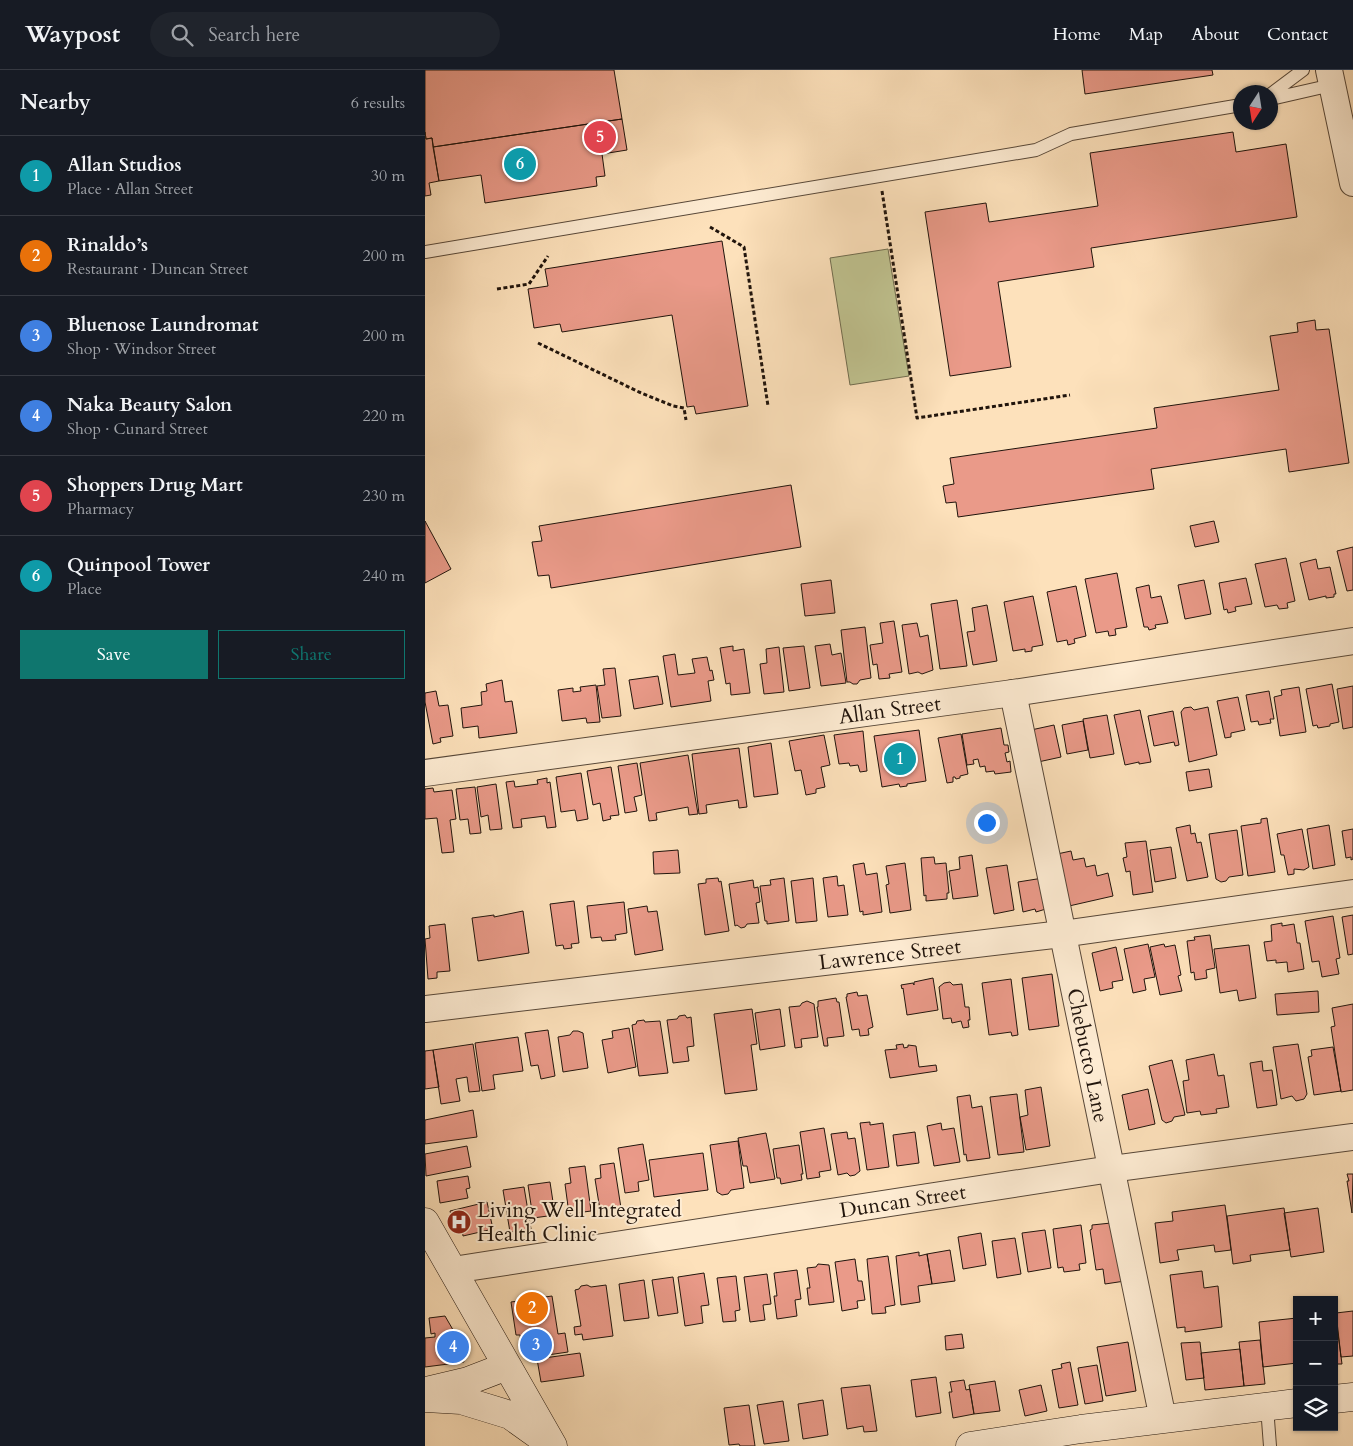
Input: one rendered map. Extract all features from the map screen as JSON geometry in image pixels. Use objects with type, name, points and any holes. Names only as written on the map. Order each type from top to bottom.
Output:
[{"type":"street","points":[[1330,77],[1353,183]]},
{"type":"street","name":"Allan Street","points":[[425,773],[1013,693],[1353,641]]},
{"type":"street","name":"Chebucto Lane","points":[[1013,693],[1163,1419]]},
{"type":"street","name":"Lawrence Street","points":[[425,1009],[1062,934],[1353,893]]},
{"type":"street","name":"Duncan Street","points":[[453,1270],[1111,1169],[1353,1138]]},
{"type":"street","points":[[425,1222],[553,1446]]},
{"type":"street","points":[[425,1391],[469,1381],[507,1366]]},
{"type":"street","points":[[1338,1398],[1353,1396]]},
{"type":"street","points":[[425,1398],[461,1400],[510,1415],[553,1446]]},
{"type":"street","points":[[970,1446],[1163,1419],[1293,1403]]},
{"type":"lane","points":[[1278,89],[1303,70]]},
{"type":"lane","points":[[1278,96],[1330,77]]},
{"type":"lane","points":[[425,252],[1036,150],[1071,134],[1233,106]]},
{"type":"lane","points":[[1267,1406],[1270,1446]]},
{"type":"path","points":[[879,176],[917,418],[1070,395]]},
{"type":"path","points":[[710,227],[744,247],[768,406]]},
{"type":"path","points":[[497,290],[529,284],[548,256]]},
{"type":"path","points":[[538,343],[639,392],[673,406],[684,408],[686,420]]},
{"type":"green space","points":[[888,249],[909,376],[850,385],[830,258]]},
{"type":"building","points":[[425,70],[614,70],[622,119],[433,147],[432,138],[426,139],[425,132]]},
{"type":"building","points":[[1082,70],[1212,70],[1213,75],[1085,94]]},
{"type":"building","points":[[622,119],[627,150],[602,154],[605,176],[596,177],[597,186],[485,203],[481,175],[439,181],[433,147]]},
{"type":"building","points":[[425,132],[426,139],[432,138],[439,181],[429,183],[431,195],[425,196]]},
{"type":"building","points":[[1233,132],[1236,152],[1286,144],[1297,217],[1091,248],[1094,267],[998,282],[1011,367],[950,376],[925,212],[986,203],[989,222],[1098,206],[1090,153]]},
{"type":"building","points":[[722,241],[748,406],[696,414],[694,406],[687,407],[672,315],[562,332],[560,324],[534,328],[528,289],[548,286],[545,269]]},
{"type":"building","points":[[1315,320],[1316,330],[1329,329],[1349,463],[1289,472],[1286,449],[1151,469],[1154,489],[958,517],[956,502],[946,503],[943,486],[954,484],[950,458],[1157,428],[1154,408],[1279,390],[1270,336],[1298,332],[1297,323]]},
{"type":"building","points":[[791,485],[801,547],[551,588],[549,575],[538,576],[532,542],[542,541],[539,526]]},
{"type":"building","points":[[425,521],[451,569],[425,583]]},
{"type":"building","points":[[1214,521],[1219,542],[1195,547],[1190,526]]},
{"type":"building","points":[[1353,547],[1353,590],[1347,591],[1337,551]]},
{"type":"building","points":[[1286,558],[1295,601],[1287,603],[1288,608],[1279,609],[1277,605],[1265,607],[1255,564]]},
{"type":"building","points":[[1316,559],[1318,569],[1330,567],[1336,594],[1334,594],[1334,597],[1326,598],[1326,596],[1309,600],[1300,563]]},
{"type":"building","points":[[1117,573],[1127,627],[1115,629],[1116,635],[1109,636],[1108,631],[1096,633],[1085,579]]},
{"type":"building","points":[[1246,578],[1252,604],[1235,607],[1236,611],[1228,613],[1227,609],[1224,610],[1219,583]]},
{"type":"building","points":[[831,580],[835,613],[805,616],[801,584]]},
{"type":"building","points":[[1204,580],[1211,614],[1185,619],[1178,585]]},
{"type":"building","points":[[1149,585],[1151,598],[1161,596],[1168,623],[1155,625],[1156,628],[1149,630],[1148,627],[1144,627],[1136,588]]},
{"type":"building","points":[[1076,586],[1086,636],[1074,639],[1075,643],[1068,645],[1067,640],[1057,642],[1047,592]]},
{"type":"building","points":[[1033,596],[1043,645],[1032,647],[1032,651],[1025,652],[1025,649],[1013,651],[1004,602]]},
{"type":"building","points":[[957,600],[967,666],[940,669],[931,604]]},
{"type":"building","points":[[987,605],[997,661],[973,665],[967,632],[975,631],[972,608]]},
{"type":"building","points":[[894,621],[902,672],[889,674],[890,678],[879,679],[877,664],[873,665],[870,645],[883,643],[880,623]]},
{"type":"building","points":[[917,623],[920,637],[928,635],[933,670],[922,674],[918,672],[909,674],[902,625]]},
{"type":"building","points":[[865,627],[871,678],[860,680],[857,684],[853,684],[847,682],[841,630]]},
{"type":"building","points":[[830,644],[832,655],[841,653],[846,683],[821,686],[815,646]]},
{"type":"building","points":[[733,646],[733,651],[744,649],[750,693],[731,695],[730,683],[726,684],[720,648]]},
{"type":"building","points":[[804,646],[810,688],[789,691],[783,648]]},
{"type":"building","points":[[779,647],[784,692],[764,694],[760,664],[767,663],[766,649]]},
{"type":"building","points":[[675,654],[678,675],[695,673],[692,659],[707,657],[714,680],[708,681],[711,701],[671,707],[663,656]]},
{"type":"building","points":[[615,668],[621,716],[602,718],[597,686],[605,685],[603,669]]},
{"type":"building","points":[[658,676],[663,704],[634,709],[629,680]]},
{"type":"building","points":[[502,680],[505,702],[512,701],[517,733],[479,738],[478,726],[463,728],[461,708],[482,705],[481,692],[487,691],[486,684]]},
{"type":"building","points":[[1332,684],[1339,722],[1318,728],[1317,725],[1313,726],[1306,689]]},
{"type":"building","points":[[596,685],[600,722],[587,723],[586,718],[562,721],[558,690],[573,688],[573,692],[581,691],[580,687]]},
{"type":"building","points":[[1353,686],[1353,727],[1343,729],[1337,689]]},
{"type":"building","points":[[1299,687],[1306,732],[1280,736],[1274,697],[1282,695],[1281,690]]},
{"type":"building","points":[[436,691],[439,706],[448,705],[453,736],[440,738],[441,742],[433,744],[425,693]]},
{"type":"building","points":[[1269,691],[1274,719],[1270,719],[1271,723],[1259,725],[1258,721],[1251,722],[1246,695]]},
{"type":"building","points":[[1238,697],[1245,730],[1231,733],[1231,737],[1225,738],[1217,701]]},
{"type":"building","points":[[1191,707],[1194,710],[1208,707],[1217,755],[1189,762],[1181,712],[1184,708]]},
{"type":"building","points":[[1140,710],[1151,762],[1125,765],[1114,715]]},
{"type":"building","points":[[1173,711],[1179,745],[1175,746],[1174,742],[1154,746],[1148,716]]},
{"type":"building","points":[[1107,715],[1114,754],[1090,758],[1083,719]]},
{"type":"building","points":[[1083,721],[1088,750],[1067,754],[1062,725]]},
{"type":"building","points":[[1054,725],[1061,757],[1038,762],[1031,730]]},
{"type":"building","points":[[1001,728],[1004,745],[1008,745],[1009,752],[1005,753],[1007,762],[1010,761],[1011,772],[995,774],[994,771],[986,772],[985,766],[980,767],[978,759],[973,760],[974,764],[967,765],[962,734]]},
{"type":"building","points":[[919,730],[926,781],[900,787],[899,784],[882,787],[874,736]]},
{"type":"building","points":[[863,731],[867,771],[860,772],[858,765],[850,766],[849,763],[839,764],[834,735]]},
{"type":"building","points":[[961,734],[968,774],[956,779],[953,777],[953,782],[947,783],[938,738]]},
{"type":"building","points":[[824,735],[830,765],[821,767],[825,787],[816,789],[816,793],[806,795],[801,770],[795,771],[789,741]]},
{"type":"building","points":[[771,743],[778,794],[754,797],[748,747]]},
{"type":"building","points":[[739,748],[747,807],[739,808],[738,800],[706,805],[707,813],[699,814],[692,754]]},
{"type":"building","points":[[688,755],[698,814],[689,815],[688,807],[656,813],[657,820],[649,821],[640,763]]},
{"type":"building","points":[[637,763],[642,795],[634,797],[637,811],[625,813],[618,766]]},
{"type":"building","points":[[611,767],[619,815],[610,816],[611,819],[603,821],[600,803],[593,805],[587,771]]},
{"type":"building","points":[[1209,769],[1212,787],[1189,791],[1186,772]]},
{"type":"building","points":[[581,773],[588,819],[577,821],[575,810],[561,812],[556,777]]},
{"type":"building","points":[[547,778],[547,783],[550,782],[556,827],[547,828],[545,816],[521,819],[522,827],[513,828],[506,782],[514,781],[515,787],[538,784],[537,780]]},
{"type":"building","points":[[496,784],[502,829],[490,830],[488,815],[481,817],[477,787]]},
{"type":"building","points":[[475,787],[481,833],[470,834],[468,819],[460,820],[456,789]]},
{"type":"building","points":[[433,788],[434,792],[452,790],[456,819],[450,820],[454,852],[442,853],[437,818],[425,819],[425,789]]},
{"type":"building","points":[[1267,818],[1275,872],[1248,876],[1241,826],[1261,823],[1261,819]]},
{"type":"building","points":[[1190,825],[1191,834],[1195,833],[1197,843],[1201,842],[1208,877],[1187,881],[1176,828]]},
{"type":"building","points":[[1329,825],[1335,865],[1313,869],[1307,829]]},
{"type":"building","points":[[1302,829],[1309,867],[1304,870],[1294,869],[1294,874],[1288,875],[1284,855],[1281,855],[1277,834]]},
{"type":"building","points":[[1353,829],[1353,859],[1351,860],[1351,857],[1346,858],[1342,831]]},
{"type":"building","points":[[1237,830],[1243,875],[1229,877],[1226,881],[1221,882],[1216,879],[1209,834]]},
{"type":"building","points":[[1146,841],[1153,892],[1133,895],[1130,871],[1126,872],[1123,858],[1127,857],[1125,843]]},
{"type":"building","points":[[1171,847],[1176,878],[1155,882],[1150,850]]},
{"type":"building","points":[[678,850],[680,873],[654,874],[653,852]]},
{"type":"building","points":[[1071,851],[1073,860],[1084,858],[1086,867],[1095,865],[1097,876],[1108,873],[1113,896],[1069,906],[1057,854]]},
{"type":"building","points":[[972,855],[978,896],[953,899],[949,871],[960,869],[959,857]]},
{"type":"building","points":[[934,857],[935,864],[946,863],[949,893],[947,893],[947,899],[926,901],[921,858]]},
{"type":"building","points":[[864,863],[866,875],[877,873],[882,912],[863,915],[863,911],[860,912],[853,865]]},
{"type":"building","points":[[905,863],[911,910],[890,913],[886,885],[889,884],[886,866]]},
{"type":"building","points":[[1007,865],[1014,910],[994,914],[986,868]]},
{"type":"building","points":[[837,876],[838,886],[844,885],[848,915],[828,917],[823,878]]},
{"type":"building","points":[[718,878],[719,882],[721,881],[729,931],[705,935],[698,884],[706,883],[706,879]]},
{"type":"building","points":[[784,878],[789,921],[767,924],[760,886],[771,885],[770,880]]},
{"type":"building","points":[[813,878],[817,921],[796,923],[791,881]]},
{"type":"building","points":[[1043,878],[1049,908],[1036,912],[1035,909],[1023,912],[1018,882]]},
{"type":"building","points":[[753,880],[754,888],[758,887],[760,902],[756,903],[759,923],[747,924],[741,928],[737,925],[735,926],[729,884]]},
{"type":"building","points":[[574,901],[579,943],[571,944],[572,948],[564,949],[563,945],[556,946],[550,904]]},
{"type":"building","points":[[624,902],[627,933],[615,935],[616,940],[602,941],[601,937],[591,938],[587,906]]},
{"type":"building","points":[[647,906],[648,912],[657,911],[663,950],[635,955],[628,909]]},
{"type":"building","points":[[523,911],[529,953],[478,961],[472,918],[494,915],[494,917]]},
{"type":"building","points":[[1353,915],[1353,954],[1348,955],[1342,917]]},
{"type":"building","points":[[1333,916],[1340,958],[1336,959],[1339,974],[1322,977],[1319,961],[1312,962],[1305,921]]},
{"type":"building","points":[[1282,923],[1282,926],[1294,924],[1297,943],[1300,943],[1304,969],[1288,972],[1287,962],[1276,963],[1276,960],[1267,961],[1264,942],[1272,941],[1271,925]]},
{"type":"building","points":[[445,924],[450,971],[437,972],[437,978],[428,979],[425,939],[430,938],[429,926]]},
{"type":"building","points":[[1210,935],[1215,968],[1206,970],[1207,978],[1195,980],[1194,972],[1191,973],[1187,941],[1195,940],[1194,937]]},
{"type":"building","points":[[1148,944],[1155,977],[1144,979],[1146,990],[1133,993],[1124,949]]},
{"type":"building","points":[[1164,944],[1165,947],[1175,945],[1181,975],[1178,976],[1182,991],[1160,995],[1150,947]]},
{"type":"building","points":[[1249,945],[1256,998],[1239,1001],[1237,990],[1220,993],[1214,949]]},
{"type":"building","points":[[1116,947],[1123,980],[1112,982],[1113,988],[1100,991],[1092,953]]},
{"type":"building","points":[[1052,974],[1059,1026],[1029,1030],[1022,978]]},
{"type":"building","points":[[933,978],[938,1010],[907,1015],[901,985],[913,983],[914,985],[914,982]]},
{"type":"building","points":[[1011,979],[1018,1035],[1012,1036],[1011,1032],[989,1035],[982,983]]},
{"type":"building","points":[[950,982],[953,985],[962,984],[965,1007],[969,1007],[969,1027],[963,1028],[961,1021],[952,1023],[951,1018],[943,1019],[939,987],[944,983]]},
{"type":"building","points":[[1318,991],[1319,1012],[1277,1015],[1275,994]]},
{"type":"building","points":[[857,992],[858,996],[867,995],[873,1027],[868,1029],[869,1035],[860,1036],[859,1029],[852,1030],[846,997],[847,994]]},
{"type":"building","points":[[836,998],[837,1002],[839,1002],[844,1036],[827,1038],[828,1046],[824,1046],[817,1007],[818,1001]]},
{"type":"building","points":[[807,1001],[814,1004],[818,1037],[801,1039],[802,1047],[795,1048],[789,1007],[800,1006]]},
{"type":"building","points":[[1353,1004],[1353,1090],[1341,1092],[1331,1027],[1335,1026],[1332,1008]]},
{"type":"building","points":[[752,1009],[757,1044],[751,1045],[757,1090],[725,1094],[714,1014]]},
{"type":"building","points":[[780,1009],[785,1046],[760,1050],[755,1013]]},
{"type":"building","points":[[685,1015],[687,1018],[691,1017],[694,1046],[687,1047],[689,1061],[673,1063],[667,1020],[677,1019],[679,1016]]},
{"type":"building","points":[[644,1020],[645,1022],[660,1021],[668,1073],[639,1076],[632,1025],[636,1024],[637,1021]]},
{"type":"building","points":[[629,1028],[636,1067],[608,1073],[602,1040],[613,1038],[612,1031]]},
{"type":"building","points":[[548,1030],[555,1076],[541,1079],[538,1065],[531,1066],[525,1033]]},
{"type":"building","points":[[573,1031],[583,1033],[588,1068],[563,1072],[558,1037],[570,1035]]},
{"type":"building","points":[[518,1037],[523,1071],[493,1075],[495,1089],[482,1091],[475,1043]]},
{"type":"building","points":[[473,1044],[480,1091],[469,1092],[467,1077],[456,1079],[460,1101],[441,1104],[433,1050]]},
{"type":"building","points":[[903,1044],[904,1048],[908,1047],[908,1045],[916,1046],[919,1067],[936,1065],[937,1071],[890,1078],[885,1050],[897,1049],[896,1045]]},
{"type":"building","points":[[1298,1044],[1307,1094],[1304,1099],[1296,1101],[1292,1096],[1281,1099],[1273,1047]]},
{"type":"building","points":[[1333,1047],[1341,1091],[1314,1095],[1308,1057],[1312,1056],[1311,1050]]},
{"type":"building","points":[[433,1050],[439,1087],[425,1089],[425,1051]]},
{"type":"building","points":[[1214,1054],[1218,1076],[1224,1075],[1229,1107],[1216,1109],[1217,1113],[1201,1115],[1200,1111],[1187,1113],[1183,1081],[1189,1080],[1186,1060]]},
{"type":"building","points":[[1172,1060],[1185,1115],[1174,1117],[1172,1121],[1166,1123],[1162,1120],[1149,1066]]},
{"type":"building","points":[[1262,1061],[1263,1071],[1272,1070],[1277,1105],[1257,1108],[1250,1063]]},
{"type":"building","points":[[1041,1087],[1050,1146],[1026,1150],[1020,1117],[1028,1115],[1025,1090]]},
{"type":"building","points":[[1148,1089],[1155,1124],[1129,1130],[1122,1095]]},
{"type":"building","points":[[1017,1094],[1024,1152],[998,1155],[990,1097]]},
{"type":"building","points":[[970,1095],[972,1108],[982,1106],[990,1158],[967,1161],[966,1154],[964,1155],[957,1097]]},
{"type":"building","points":[[473,1110],[477,1137],[425,1144],[425,1120]]},
{"type":"building","points":[[870,1122],[870,1125],[883,1123],[889,1167],[867,1170],[860,1123]]},
{"type":"building","points":[[941,1123],[942,1130],[954,1128],[960,1162],[934,1166],[927,1126]]},
{"type":"building","points":[[824,1128],[831,1170],[819,1172],[820,1177],[807,1179],[800,1132]]},
{"type":"building","points":[[847,1132],[848,1139],[855,1138],[860,1171],[850,1176],[847,1173],[838,1175],[831,1134]]},
{"type":"building","points":[[915,1132],[919,1163],[897,1166],[893,1135]]},
{"type":"building","points":[[766,1133],[775,1179],[750,1183],[747,1166],[743,1166],[738,1138]]},
{"type":"building","points":[[738,1141],[744,1188],[731,1190],[728,1194],[722,1195],[717,1192],[710,1145]]},
{"type":"building","points":[[643,1144],[649,1180],[638,1182],[639,1191],[625,1193],[618,1148]]},
{"type":"building","points":[[799,1145],[803,1174],[801,1174],[802,1180],[781,1184],[780,1178],[777,1178],[773,1149]]},
{"type":"building","points":[[467,1146],[471,1167],[426,1176],[425,1154]]},
{"type":"building","points":[[703,1153],[708,1190],[654,1197],[649,1160]]},
{"type":"building","points":[[614,1163],[621,1208],[600,1210],[595,1179],[601,1178],[600,1165]]},
{"type":"building","points":[[585,1166],[591,1211],[569,1214],[565,1184],[571,1183],[569,1168]]},
{"type":"building","points":[[1347,1174],[1353,1174],[1352,1213],[1347,1181],[1349,1181]]},
{"type":"building","points":[[468,1176],[470,1188],[466,1189],[468,1198],[440,1203],[437,1181]]},
{"type":"building","points":[[550,1182],[555,1215],[533,1218],[528,1185]]},
{"type":"building","points":[[524,1187],[531,1229],[510,1232],[503,1190]]},
{"type":"building","points":[[487,1202],[493,1229],[463,1236],[462,1229],[455,1231],[450,1211]]},
{"type":"building","points":[[1225,1205],[1231,1250],[1215,1252],[1214,1245],[1177,1250],[1179,1260],[1160,1263],[1155,1223],[1173,1221],[1172,1212]]},
{"type":"building","points":[[1284,1208],[1290,1250],[1250,1255],[1251,1261],[1233,1264],[1227,1216]]},
{"type":"building","points":[[1318,1208],[1324,1252],[1291,1257],[1284,1213]]},
{"type":"building","points":[[1111,1223],[1125,1281],[1105,1284],[1103,1269],[1096,1270],[1090,1230],[1092,1225]]},
{"type":"building","points":[[1081,1225],[1086,1263],[1079,1264],[1080,1270],[1064,1272],[1063,1267],[1058,1268],[1053,1229]]},
{"type":"building","points":[[1045,1230],[1051,1268],[1028,1272],[1022,1233]]},
{"type":"building","points":[[981,1233],[986,1265],[963,1269],[958,1237]]},
{"type":"building","points":[[1015,1238],[1021,1274],[997,1278],[992,1241]]},
{"type":"building","points":[[950,1250],[955,1281],[932,1284],[927,1254]]},
{"type":"building","points":[[919,1252],[919,1256],[927,1254],[932,1284],[918,1286],[920,1302],[901,1305],[896,1256]]},
{"type":"building","points":[[888,1256],[895,1305],[885,1307],[886,1313],[872,1314],[867,1259]]},
{"type":"building","points":[[855,1259],[858,1281],[862,1281],[865,1300],[857,1301],[858,1308],[842,1311],[835,1262]]},
{"type":"building","points":[[818,1264],[829,1265],[834,1302],[809,1305],[807,1288],[810,1288],[807,1268],[816,1267]]},
{"type":"building","points":[[797,1270],[801,1299],[795,1300],[797,1316],[777,1319],[774,1273]]},
{"type":"building","points":[[1202,1271],[1204,1288],[1218,1286],[1222,1327],[1185,1332],[1185,1327],[1177,1328],[1170,1275]]},
{"type":"building","points":[[704,1273],[709,1305],[701,1306],[703,1323],[685,1326],[678,1277]]},
{"type":"building","points":[[767,1274],[771,1304],[763,1305],[765,1320],[750,1322],[744,1277]]},
{"type":"building","points":[[736,1276],[740,1310],[735,1311],[736,1321],[723,1322],[717,1278]]},
{"type":"building","points":[[673,1277],[678,1313],[658,1316],[652,1280]]},
{"type":"building","points":[[644,1280],[649,1318],[624,1321],[619,1284]]},
{"type":"building","points":[[587,1285],[591,1287],[606,1285],[613,1336],[583,1340],[582,1334],[575,1335],[574,1327],[581,1326],[575,1290]]},
{"type":"building","points":[[552,1296],[558,1334],[565,1333],[568,1352],[534,1357],[531,1341],[521,1343],[520,1335],[516,1335],[511,1302]]},
{"type":"building","points":[[1353,1311],[1353,1356],[1341,1357],[1338,1313]]},
{"type":"building","points":[[445,1316],[456,1335],[464,1362],[425,1367],[425,1338],[435,1337],[435,1333],[431,1334],[429,1318]]},
{"type":"building","points":[[1293,1318],[1293,1363],[1263,1367],[1259,1322]]},
{"type":"building","points":[[962,1334],[964,1348],[946,1350],[945,1336]]},
{"type":"building","points":[[1338,1334],[1342,1364],[1338,1364]]},
{"type":"building","points":[[1260,1340],[1265,1384],[1244,1386],[1239,1342]]},
{"type":"building","points":[[1128,1342],[1136,1391],[1106,1396],[1097,1347]]},
{"type":"building","points":[[1200,1342],[1204,1378],[1186,1380],[1181,1343]]},
{"type":"building","points":[[1240,1349],[1244,1386],[1205,1390],[1201,1353]]},
{"type":"building","points":[[580,1353],[584,1376],[541,1382],[537,1359]]},
{"type":"building","points":[[1070,1362],[1078,1405],[1059,1408],[1052,1370],[1062,1368],[1061,1364]]},
{"type":"building","points":[[1097,1365],[1103,1401],[1085,1404],[1078,1368]]},
{"type":"building","points":[[936,1377],[941,1413],[916,1417],[911,1380]]},
{"type":"building","points":[[964,1380],[966,1390],[970,1389],[974,1414],[953,1418],[949,1392],[952,1392],[950,1382]]},
{"type":"building","points":[[995,1381],[1000,1411],[974,1414],[969,1385]]},
{"type":"building","points":[[870,1385],[877,1431],[864,1432],[863,1426],[847,1429],[841,1388]]},
{"type":"building","points":[[1041,1385],[1047,1411],[1025,1416],[1019,1390]]},
{"type":"building","points":[[823,1400],[828,1435],[803,1439],[798,1404]]},
{"type":"building","points":[[783,1401],[789,1441],[764,1444],[757,1405]]},
{"type":"building","points":[[749,1405],[755,1446],[729,1445],[724,1408]]},
{"type":"place","name":"Shoppers Drug Mart","points":[[600,137]]},
{"type":"place","name":"Quinpool Tower","points":[[520,164]]},
{"type":"place","name":"Allan Studios","points":[[900,759]]},
{"type":"place","name":"Living Well Integrated Health Clinic","points":[[459,1222]]},
{"type":"place","name":"Rinaldo’s","points":[[532,1308]]},
{"type":"place","name":"Bluenose Laundromat","points":[[536,1345]]},
{"type":"place","name":"Naka Beauty Salon","points":[[453,1347]]}]
